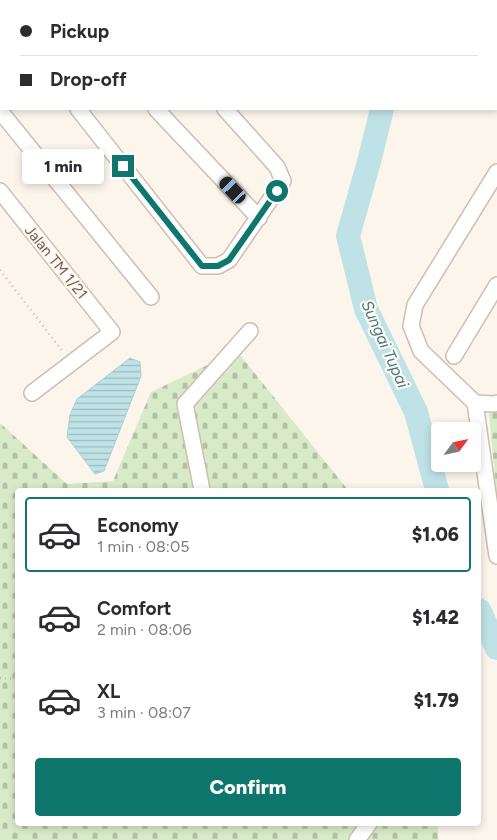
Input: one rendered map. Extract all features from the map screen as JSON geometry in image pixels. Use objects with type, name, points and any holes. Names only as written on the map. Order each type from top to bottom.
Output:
[{"type":"street","points":[[79,110],[202,266],[218,266],[229,260],[283,181],[277,168],[226,110]]},
{"type":"street","points":[[157,110],[259,218]]},
{"type":"street","points":[[0,111],[151,297]]},
{"type":"street","points":[[497,172],[415,305],[411,326],[421,351],[476,403],[497,556]]},
{"type":"street","name":"Jalan TM 1/21","points":[[0,191],[112,332],[72,363]]},
{"type":"street","points":[[454,356],[497,285]]},
{"type":"street","points":[[202,488],[185,404],[250,331]]},
{"type":"street","points":[[32,393],[72,363]]},
{"type":"street","points":[[476,403],[497,403]]},
{"type":"street","points":[[357,840],[367,826]]},
{"type":"path","points":[[0,270],[72,363]]},
{"type":"path","points":[[0,678],[13,679],[15,677]]},
{"type":"green space","points":[[237,351],[346,488],[15,488],[15,826],[438,826],[438,840],[0,840],[0,423],[67,484],[113,481],[151,392]]},
{"type":"green space","points":[[497,410],[497,498],[489,414]]},
{"type":"water","points":[[130,358],[140,362],[141,376],[104,471],[95,474],[67,437],[70,415],[77,399]]},
{"type":"waterway","name":"Sungai Tupai","points":[[382,110],[348,236],[366,309],[416,412],[436,488]]},
{"type":"waterway","name":"Sungai Tupai","points":[[481,614],[497,648]]},
{"type":"route","points":[[123,166],[202,266],[218,266],[229,260],[277,191]]}]
